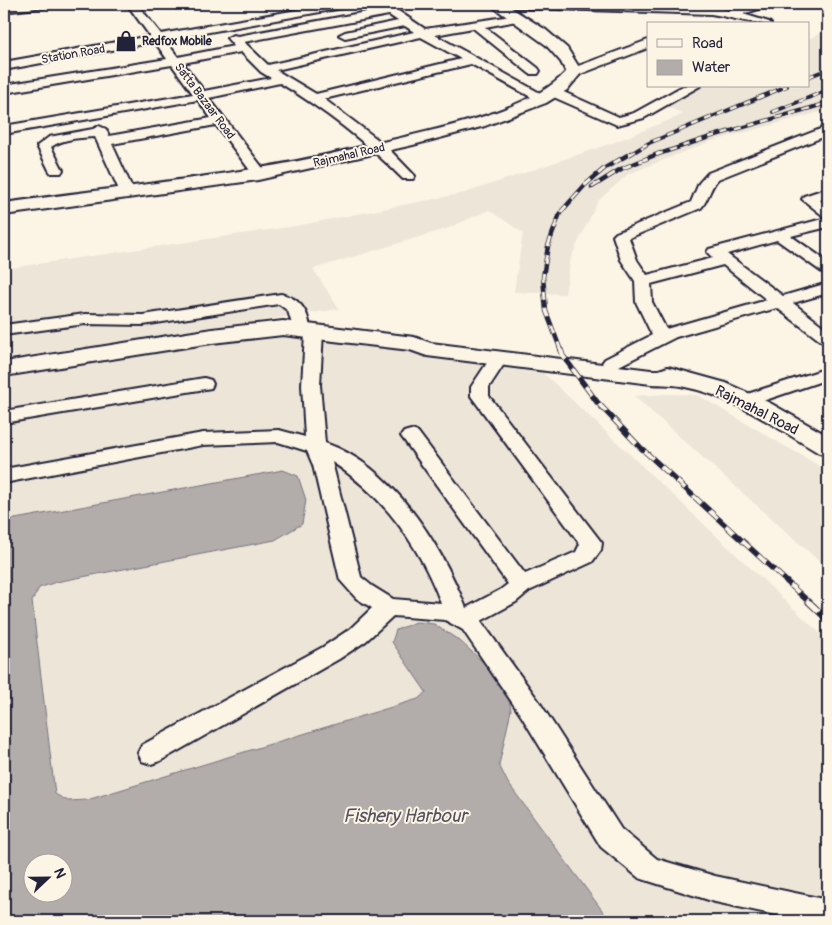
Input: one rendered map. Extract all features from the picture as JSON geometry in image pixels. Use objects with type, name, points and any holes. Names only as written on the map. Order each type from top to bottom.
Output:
[{"type":"main road","points":[[496,4],[563,52],[572,64],[574,72]]},
{"type":"main road","name":"Rajmahal Road","points":[[4,209],[260,174],[452,132],[548,95],[567,82],[574,72]]},
{"type":"main road","name":"Rajmahal Road","points":[[4,369],[232,333],[283,328],[414,344],[427,350],[651,377],[684,379]]},
{"type":"main road","name":"Rajmahal Road","points":[[414,344],[428,341],[563,356],[654,369],[717,388],[745,401],[820,443]]},
{"type":"street","points":[[4,9],[44,4]]},
{"type":"street","name":"Satta Bazaar Road","points":[[132,4],[260,174]]},
{"type":"street","name":"Station Road","points":[[4,66],[348,4]]},
{"type":"street","points":[[496,4],[655,6],[732,14],[758,22]]},
{"type":"street","points":[[655,6],[685,4]]},
{"type":"street","points":[[702,4],[711,11]]},
{"type":"street","points":[[710,22],[758,4]]},
{"type":"street","points":[[4,89],[175,61],[386,7],[423,33],[471,60],[548,95],[617,121],[639,115],[690,88]]},
{"type":"street","points":[[265,69],[423,33],[518,18]]},
{"type":"street","points":[[345,35],[407,22]]},
{"type":"street","points":[[476,24],[534,71]]},
{"type":"street","points":[[220,27],[265,69],[314,98],[380,148],[408,176]]},
{"type":"street","points":[[574,72],[647,44]]},
{"type":"street","points":[[314,98],[471,60]]},
{"type":"street","points":[[4,130],[201,96],[283,79]]},
{"type":"street","points":[[92,114],[127,192]]},
{"type":"street","points":[[56,170],[44,146],[54,139],[102,136],[219,120]]},
{"type":"street","points":[[662,337],[644,302],[643,281],[629,260],[621,236],[696,206],[700,202],[703,186],[713,176],[828,130]]},
{"type":"street","points":[[828,192],[809,199],[828,214]]},
{"type":"street","points":[[828,222],[715,252],[828,338]]},
{"type":"street","points":[[779,235],[828,269]]},
{"type":"street","points":[[643,281],[725,260]]},
{"type":"street","points":[[611,363],[662,337],[828,288]]},
{"type":"street","points":[[4,330],[85,319],[143,320],[281,298],[293,305],[307,331],[315,447],[323,465],[351,580],[364,592],[404,608],[448,612],[471,624],[531,710],[611,838],[649,869],[716,889],[828,912]]},
{"type":"street","points":[[461,618],[508,596],[521,586],[584,557],[590,550],[591,543],[480,396],[480,387],[499,358]]},
{"type":"street","points":[[745,401],[828,373]]},
{"type":"street","points":[[4,417],[204,384]]},
{"type":"street","points":[[4,476],[203,439],[279,436],[315,447],[331,452],[367,478],[384,492],[405,515],[431,553],[461,618]]},
{"type":"street","points":[[411,436],[521,586]]},
{"type":"street","points":[[151,753],[331,653],[404,608]]},
{"type":"shaded area","points":[[828,30],[828,110],[709,142],[628,174],[598,201],[571,257],[565,294],[514,292],[523,233],[489,210],[446,229],[313,269],[339,309],[4,359],[4,269],[296,226],[465,193],[615,142],[684,114],[660,104],[696,88],[810,88],[810,38]]},
{"type":"shaded area","points":[[285,335],[539,369],[828,641],[828,921],[610,921],[508,782],[499,765],[511,710],[495,673],[460,641],[434,624],[422,683],[426,692],[418,699],[87,800],[68,801],[55,794],[32,600],[39,588],[56,582],[283,470],[4,521],[4,375],[236,338]]},
{"type":"shaded area","points":[[697,395],[828,471],[828,569],[634,396]]},
{"type":"water","name":"Fishery Harbour","points":[[283,470],[298,476],[306,500],[302,524],[275,540],[56,582],[39,588],[32,601],[55,794],[68,801],[87,800],[418,699],[426,692],[392,642],[396,630],[416,622],[434,624],[460,641],[495,673],[507,688],[511,710],[499,765],[508,783],[610,921],[4,921],[4,521]]},
{"type":"railway","points":[[810,76],[828,69]]},
{"type":"railway","points":[[629,155],[649,143],[782,88]]},
{"type":"railway","points":[[773,112],[828,90]]},
{"type":"railway","points":[[656,155],[713,136],[828,103]]},
{"type":"railway","points":[[561,351],[546,311],[543,277],[548,246],[560,213],[585,185],[605,168],[631,153]]},
{"type":"railway","points":[[592,187],[621,169],[660,153]]},
{"type":"railway","points":[[561,350],[563,356],[597,402],[640,447],[810,603]]},
{"type":"railway","points":[[809,602],[828,620]]},
{"type":"place","name":"Redfox Mobile","points":[[126,41]]}]
